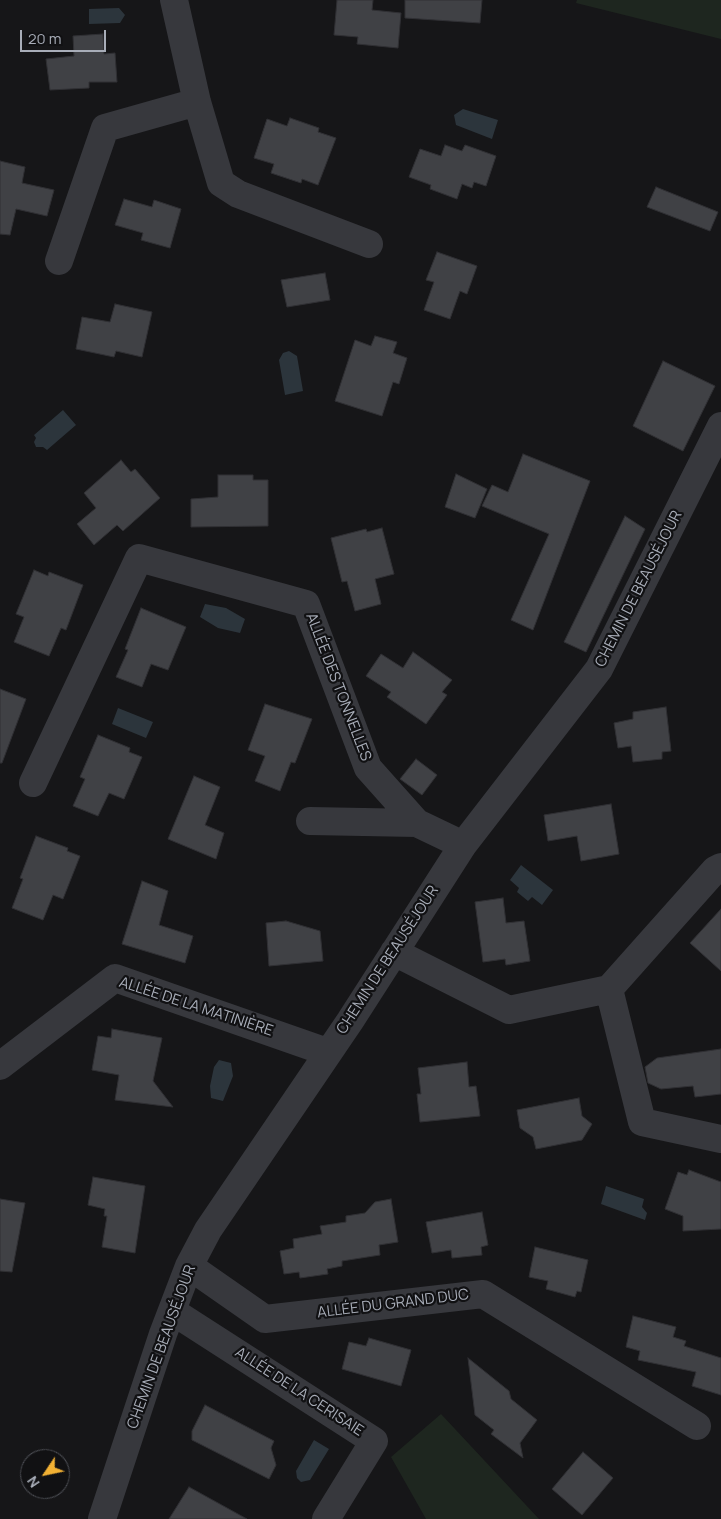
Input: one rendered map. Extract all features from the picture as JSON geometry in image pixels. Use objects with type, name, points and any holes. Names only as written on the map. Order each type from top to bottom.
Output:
[{"type":"street","points":[[174,0],[197,102],[221,183],[238,194],[369,244]]},
{"type":"street","points":[[59,261],[105,128],[197,102]]},
{"type":"street","name":"CHEMIN DE BEAUSÉJOUR","points":[[102,1519],[172,1310],[189,1266],[208,1230],[464,845],[599,669],[721,426]]},
{"type":"street","name":"ALLÉE DES TONNELLES","points":[[33,783],[139,558],[306,604],[368,768],[417,823],[464,845]]},
{"type":"street","points":[[310,821],[417,823]]},
{"type":"street","points":[[394,952],[509,1010],[609,989],[715,870],[721,867]]},
{"type":"street","name":"ALLÉE DE LA MATINIÈRE","points":[[0,1066],[116,978],[328,1052]]},
{"type":"street","points":[[609,989],[642,1122],[721,1139]]},
{"type":"street","name":"ALLÉE DU GRAND DUC","points":[[189,1266],[265,1319],[483,1294],[696,1426]]},
{"type":"street","name":"ALLÉE DE LA CERISAIE","points":[[172,1310],[374,1441],[326,1519]]},
{"type":"shaded area","points":[[577,0],[721,0],[721,39],[576,3]]},
{"type":"shaded area","points":[[119,8],[125,15],[120,23],[89,24],[89,9]]},
{"type":"shaded area","points":[[463,109],[498,120],[492,139],[456,125],[454,115]]},
{"type":"shaded area","points":[[289,351],[297,356],[303,391],[285,395],[279,360],[283,353]]},
{"type":"shaded area","points":[[63,410],[76,425],[47,450],[43,447],[36,447],[34,435]]},
{"type":"shaded area","points":[[205,604],[226,608],[245,619],[240,633],[218,628],[200,617]]},
{"type":"shaded area","points":[[118,708],[153,722],[146,738],[112,724]]},
{"type":"shaded area","points":[[521,865],[553,890],[542,905],[532,897],[528,901],[517,892],[519,888],[510,880]]},
{"type":"shaded area","points":[[219,1060],[231,1063],[233,1076],[223,1101],[211,1098],[210,1086],[214,1067]]},
{"type":"shaded area","points":[[606,1186],[644,1199],[642,1207],[647,1213],[645,1220],[601,1204]]},
{"type":"shaded area","points":[[441,1414],[539,1519],[426,1519],[391,1457]]},
{"type":"shaded area","points":[[314,1440],[329,1449],[310,1480],[301,1482],[297,1478],[296,1471]]},
{"type":"building","points":[[337,0],[373,0],[372,10],[401,13],[398,48],[357,44],[358,37],[334,35]]},
{"type":"building","points":[[405,0],[482,0],[480,23],[405,18]]},
{"type":"building","points":[[103,34],[104,54],[115,53],[117,82],[89,82],[89,88],[50,90],[46,59],[74,56],[73,36]]},
{"type":"building","points":[[290,118],[319,128],[318,132],[336,138],[318,185],[302,179],[301,183],[271,173],[274,164],[254,158],[267,119],[287,126]]},
{"type":"building","points":[[445,145],[462,151],[465,145],[496,156],[486,186],[474,182],[472,188],[462,184],[457,199],[430,189],[431,185],[409,177],[420,149],[441,156]]},
{"type":"building","points":[[0,161],[25,167],[22,183],[54,190],[47,216],[16,209],[10,235],[0,234]]},
{"type":"building","points":[[656,187],[718,212],[710,231],[647,207]]},
{"type":"building","points":[[124,199],[152,207],[154,200],[181,209],[170,248],[141,240],[143,233],[115,225]]},
{"type":"building","points":[[437,252],[477,266],[467,294],[460,291],[450,319],[424,310],[434,282],[426,280]]},
{"type":"building","points":[[325,273],[330,300],[287,307],[281,280]]},
{"type":"building","points":[[115,304],[152,312],[142,357],[116,351],[114,357],[76,349],[82,317],[110,322]]},
{"type":"building","points":[[375,336],[397,342],[393,353],[407,358],[399,384],[393,382],[382,416],[335,401],[355,340],[371,346]]},
{"type":"building","points":[[663,361],[715,386],[683,451],[633,426]]},
{"type":"building","points":[[523,454],[590,481],[533,630],[511,620],[549,534],[482,506],[492,485],[508,492]]},
{"type":"building","points":[[121,460],[131,472],[135,469],[160,498],[123,531],[117,525],[94,545],[77,524],[96,508],[84,493]]},
{"type":"building","points":[[456,474],[487,489],[475,518],[445,507]]},
{"type":"building","points":[[218,475],[253,475],[253,480],[268,480],[268,526],[191,527],[191,499],[218,497]]},
{"type":"building","points":[[625,516],[645,529],[586,652],[564,642]]},
{"type":"building","points":[[382,528],[394,574],[375,579],[381,604],[355,611],[347,581],[342,582],[331,538],[366,529],[367,532]]},
{"type":"building","points":[[34,570],[48,576],[49,572],[83,585],[66,630],[61,628],[49,656],[14,642],[24,617],[16,614]]},
{"type":"building","points":[[141,608],[186,627],[168,670],[151,664],[142,687],[116,677],[128,650],[125,649]]},
{"type":"building","points":[[413,652],[452,680],[442,692],[447,695],[426,724],[387,697],[391,692],[366,676],[381,654],[403,668]]},
{"type":"building","points":[[0,689],[26,699],[2,763],[0,763]]},
{"type":"building","points":[[265,704],[312,719],[295,763],[291,762],[280,791],[255,781],[265,756],[248,750]]},
{"type":"building","points":[[666,707],[671,751],[662,752],[662,759],[633,762],[631,746],[618,748],[614,723],[633,719],[633,712]]},
{"type":"building","points":[[98,735],[130,748],[129,752],[142,757],[124,799],[109,793],[98,816],[73,806],[85,779],[80,777]]},
{"type":"building","points":[[416,759],[437,775],[422,795],[400,779]]},
{"type":"building","points":[[194,776],[220,787],[205,825],[224,833],[216,859],[168,839]]},
{"type":"building","points":[[611,804],[619,854],[581,861],[577,836],[548,841],[544,815]]},
{"type":"building","points":[[36,836],[68,848],[67,851],[80,856],[63,899],[53,895],[43,920],[12,908],[23,879],[20,878]]},
{"type":"building","points":[[142,881],[168,891],[159,925],[193,936],[185,963],[122,944]]},
{"type":"building","points":[[503,898],[506,923],[524,921],[530,961],[506,965],[505,959],[483,962],[475,902]]},
{"type":"building","points":[[721,909],[721,971],[690,943]]},
{"type":"building","points":[[286,921],[320,931],[323,961],[269,966],[266,923]]},
{"type":"building","points":[[112,1029],[162,1038],[153,1081],[173,1107],[115,1100],[119,1075],[92,1070],[98,1036],[111,1038]]},
{"type":"building","points":[[721,1049],[721,1094],[695,1097],[693,1086],[661,1089],[648,1083],[645,1067],[657,1058]]},
{"type":"building","points":[[467,1062],[469,1087],[476,1086],[480,1116],[420,1122],[417,1094],[421,1094],[418,1068]]},
{"type":"building","points":[[579,1098],[582,1116],[592,1124],[582,1140],[536,1149],[533,1137],[520,1128],[517,1110]]},
{"type":"building","points":[[689,1170],[721,1182],[721,1229],[683,1231],[683,1216],[665,1209],[678,1172],[687,1175]]},
{"type":"building","points":[[93,1177],[145,1186],[135,1253],[102,1247],[107,1216],[104,1216],[105,1209],[88,1205]]},
{"type":"building","points":[[0,1199],[25,1203],[12,1272],[0,1271]]},
{"type":"building","points":[[391,1199],[398,1242],[379,1245],[380,1255],[342,1261],[342,1266],[327,1269],[328,1274],[300,1278],[299,1272],[284,1274],[280,1251],[294,1248],[293,1239],[322,1234],[320,1226],[346,1222],[346,1216],[365,1213],[375,1202]]},
{"type":"building","points":[[482,1212],[488,1245],[481,1247],[482,1255],[452,1258],[451,1250],[432,1253],[426,1222]]},
{"type":"building","points":[[535,1247],[588,1260],[581,1292],[577,1291],[575,1297],[546,1289],[548,1281],[529,1277]]},
{"type":"building","points":[[633,1316],[676,1327],[673,1337],[686,1341],[684,1346],[721,1358],[721,1395],[692,1386],[696,1372],[638,1360],[640,1351],[626,1347]]},
{"type":"building","points":[[369,1338],[411,1350],[401,1386],[342,1369],[349,1342],[366,1346]]},
{"type":"building","points":[[468,1358],[509,1391],[511,1399],[537,1420],[520,1443],[523,1458],[491,1434],[494,1430],[475,1415]]},
{"type":"building","points":[[205,1405],[274,1441],[271,1448],[276,1465],[269,1479],[192,1440],[192,1431]]},
{"type":"building","points":[[583,1452],[613,1478],[582,1515],[552,1489]]},
{"type":"building","points":[[189,1487],[247,1519],[169,1519]]}]
